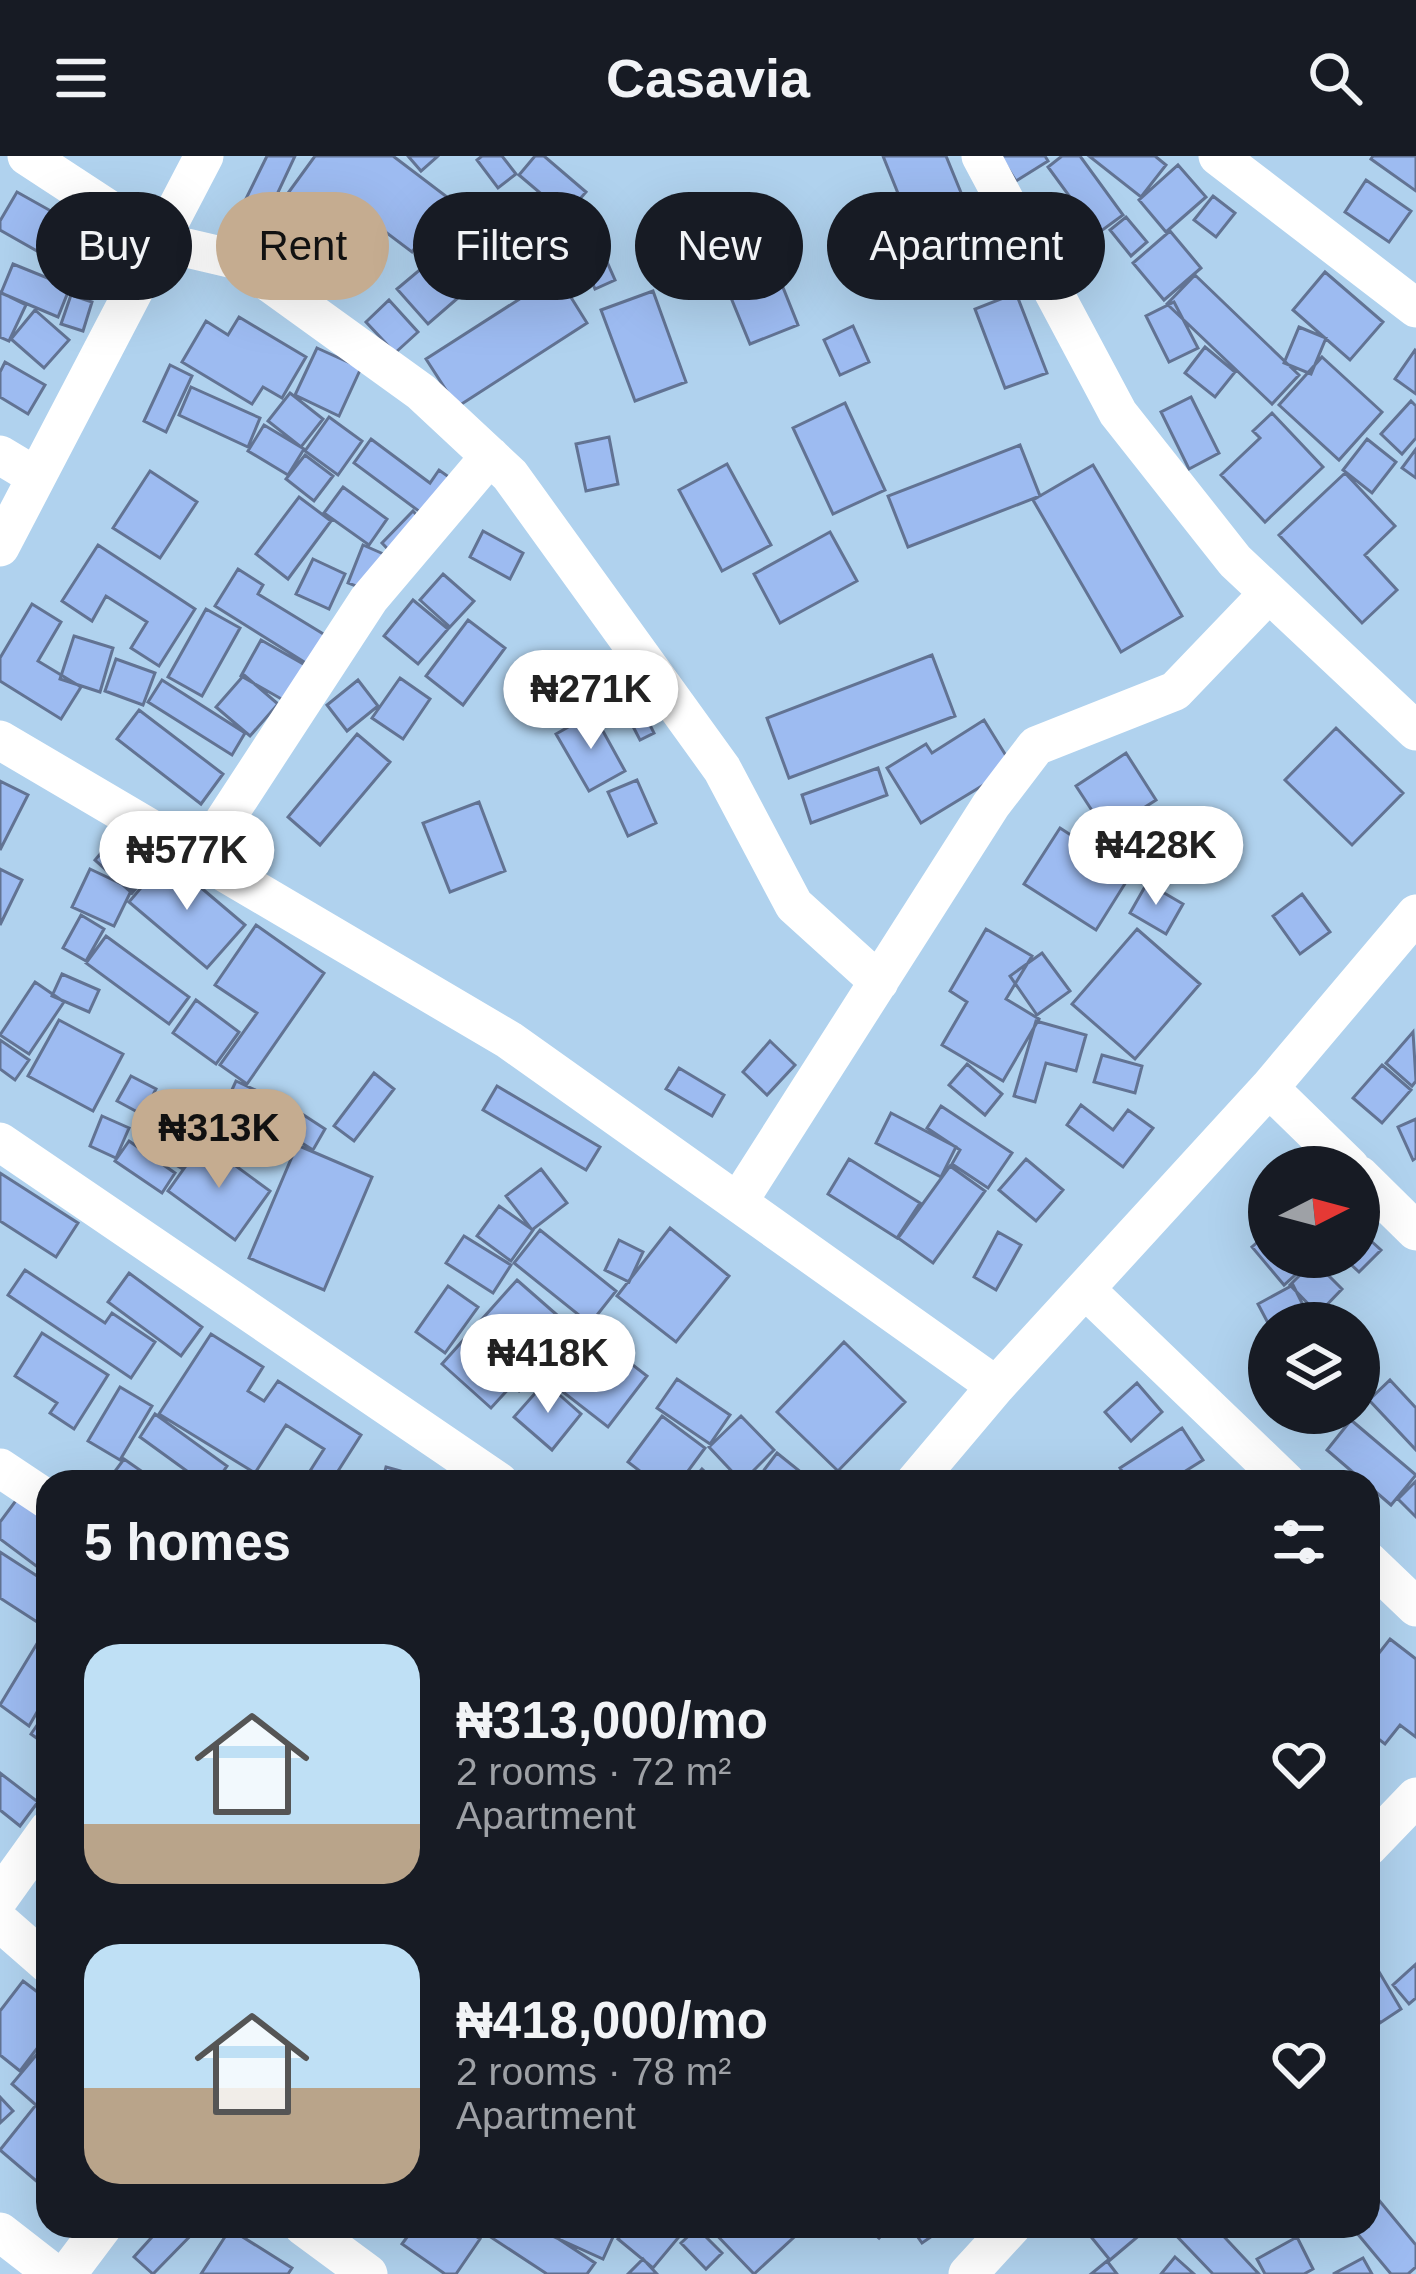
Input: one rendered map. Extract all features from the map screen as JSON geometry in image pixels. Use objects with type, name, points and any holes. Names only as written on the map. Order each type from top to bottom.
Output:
[{"type":"street","points":[[27,156],[82,192]]},
{"type":"street","points":[[184,192],[203,156]]},
{"type":"street","points":[[981,156],[1118,413],[1235,561],[1416,731]]},
{"type":"street","points":[[1218,156],[1416,308]]},
{"type":"street","points":[[192,249],[238,260],[421,392],[510,475],[722,769],[794,905],[879,982]]},
{"type":"street","points":[[0,547],[126,300]]},
{"type":"street","points":[[0,455],[35,476]]},
{"type":"street","points":[[200,858],[369,599],[490,456]]},
{"type":"street","points":[[738,1202],[991,805],[1036,746],[1175,691],[1269,593]]},
{"type":"street","points":[[0,740],[508,1040],[996,1386]]},
{"type":"street","points":[[926,1470],[996,1386],[1269,1088],[1416,914]]},
{"type":"street","points":[[1269,1088],[1328,1146]]},
{"type":"street","points":[[0,1142],[482,1470]]},
{"type":"street","points":[[1380,1196],[1416,1231]]},
{"type":"street","points":[[1085,1289],[1274,1470]]},
{"type":"street","points":[[0,1468],[36,1493]]},
{"type":"street","points":[[1380,1572],[1416,1607]]},
{"type":"street","points":[[1380,1834],[1416,1797]]},
{"type":"street","points":[[0,1897],[36,1847]]},
{"type":"street","points":[[0,1922],[36,1954]]},
{"type":"street","points":[[0,2232],[54,2274]]},
{"type":"street","points":[[68,2274],[94,2238]]},
{"type":"street","points":[[319,2238],[368,2274]]},
{"type":"street","points":[[968,2274],[1001,2238]]},
{"type":"building","points":[[267,156],[295,156],[278,192],[249,192]]},
{"type":"building","points":[[315,156],[393,156],[440,192],[413,192],[412,252],[389,235],[389,192],[289,192]]},
{"type":"building","points":[[408,156],[438,156],[421,171]]},
{"type":"building","points":[[502,156],[516,174],[498,188],[477,160]]},
{"type":"building","points":[[535,156],[544,156],[586,192],[539,192],[519,175]]},
{"type":"building","points":[[883,156],[946,156],[961,192],[897,192]]},
{"type":"building","points":[[1000,156],[1045,156],[1048,161],[1016,181]]},
{"type":"building","points":[[1062,156],[1080,156],[1123,215],[1105,228],[1105,192],[1066,192],[1048,167]]},
{"type":"building","points":[[1089,156],[1155,156],[1166,165],[1141,197]]},
{"type":"building","points":[[1416,156],[1416,191],[1371,159]]},
{"type":"building","points":[[1178,165],[1206,197],[1166,232],[1139,200]]},
{"type":"building","points":[[1366,180],[1411,211],[1389,242],[1345,212]]},
{"type":"building","points":[[17,192],[36,203],[36,250],[0,230],[0,221]]},
{"type":"building","points":[[1213,196],[1235,213],[1216,237],[1194,220]]},
{"type":"building","points":[[1126,217],[1147,242],[1131,256],[1110,230]]},
{"type":"building","points":[[1170,231],[1201,268],[1164,300],[1133,263]]},
{"type":"building","points":[[13,264],[36,273],[36,300],[65,300],[58,317],[1,293]]},
{"type":"building","points":[[1325,272],[1383,322],[1350,360],[1293,310]]},
{"type":"building","points":[[1195,275],[1299,375],[1272,404],[1167,304]]},
{"type":"building","points":[[413,276],[413,300],[456,300],[428,324],[397,289]]},
{"type":"building","points":[[0,292],[26,305],[9,341],[0,337]]},
{"type":"building","points":[[635,298],[656,300],[686,382],[635,401],[601,310]]},
{"type":"building","points":[[69,300],[92,302],[83,331],[61,324]]},
{"type":"building","points":[[389,300],[418,332],[395,353],[366,322]]},
{"type":"building","points":[[518,300],[573,300],[587,323],[457,407],[426,359]]},
{"type":"building","points":[[732,300],[788,300],[798,325],[750,344]]},
{"type":"building","points":[[998,300],[1019,300],[1047,373],[1005,388],[975,309]]},
{"type":"building","points":[[1174,302],[1198,348],[1169,362],[1146,316]]},
{"type":"building","points":[[35,310],[69,340],[44,368],[11,339]]},
{"type":"building","points":[[239,317],[306,357],[282,398],[263,387],[252,404],[182,362],[206,321],[228,335]]},
{"type":"building","points":[[853,326],[869,362],[840,375],[824,340]]},
{"type":"building","points":[[1299,327],[1326,338],[1311,374],[1284,363]]},
{"type":"building","points":[[1205,347],[1235,372],[1215,397],[1185,373]]},
{"type":"building","points":[[317,348],[361,368],[339,416],[295,395]]},
{"type":"building","points":[[1416,351],[1416,394],[1395,379]]},
{"type":"building","points":[[1322,357],[1382,412],[1339,460],[1279,405]]},
{"type":"building","points":[[5,362],[45,385],[28,414],[0,397]]},
{"type":"building","points":[[170,365],[192,376],[166,432],[144,421]]},
{"type":"building","points":[[191,387],[260,418],[248,447],[179,415]]},
{"type":"building","points":[[290,393],[323,419],[301,447],[268,421]]},
{"type":"building","points":[[1191,397],[1219,453],[1189,469],[1161,412]]},
{"type":"building","points":[[1411,401],[1416,406],[1416,438],[1402,454],[1381,434]]},
{"type":"building","points":[[845,403],[885,490],[833,514],[793,428]]},
{"type":"building","points":[[1272,413],[1323,467],[1265,522],[1221,475],[1260,438],[1253,431]]},
{"type":"building","points":[[329,417],[362,441],[338,475],[305,451]]},
{"type":"building","points":[[264,425],[304,449],[288,475],[248,451]]},
{"type":"building","points":[[609,437],[618,484],[586,491],[576,444]]},
{"type":"building","points":[[371,439],[430,483],[439,470],[470,492],[443,529],[354,463]]},
{"type":"building","points":[[1367,439],[1396,462],[1372,493],[1343,470]]},
{"type":"building","points":[[1020,445],[1040,496],[908,547],[888,496]]},
{"type":"building","points":[[1416,449],[1416,478],[1402,468]]},
{"type":"building","points":[[305,455],[333,476],[314,501],[286,479]]},
{"type":"building","points":[[727,464],[771,545],[722,571],[679,490]]},
{"type":"building","points":[[1093,465],[1182,616],[1121,652],[1033,500]]},
{"type":"building","points":[[150,471],[197,502],[160,558],[113,528]]},
{"type":"building","points":[[1345,473],[1395,526],[1365,555],[1397,590],[1362,623],[1279,535]]},
{"type":"building","points":[[343,487],[387,519],[369,545],[324,513]]},
{"type":"building","points":[[299,497],[331,521],[288,579],[256,554]]},
{"type":"building","points":[[413,511],[434,534],[403,565],[382,543]]},
{"type":"building","points":[[483,531],[523,553],[510,579],[470,557]]},
{"type":"building","points":[[830,532],[857,581],[780,623],[754,574]]},
{"type":"building","points":[[98,545],[195,609],[159,666],[131,648],[147,622],[106,596],[92,621],[62,601]]},
{"type":"building","points":[[363,545],[388,556],[374,593],[348,583]]},
{"type":"building","points":[[313,559],[345,574],[329,609],[296,594]]},
{"type":"building","points":[[238,569],[263,585],[258,594],[343,646],[325,675],[215,606]]},
{"type":"building","points":[[443,574],[474,601],[450,627],[420,600]]},
{"type":"building","points":[[413,600],[448,629],[418,664],[384,636]]},
{"type":"building","points":[[32,604],[61,622],[38,661],[81,687],[61,719],[0,681],[0,658]]},
{"type":"building","points":[[206,609],[240,628],[202,696],[168,677]]},
{"type":"building","points":[[468,620],[505,648],[463,705],[426,676]]},
{"type":"building","points":[[74,636],[113,648],[100,692],[60,679]]},
{"type":"building","points":[[261,640],[305,665],[285,701],[241,676]]},
{"type":"building","points":[[932,655],[955,716],[789,778],[767,718]]},
{"type":"building","points":[[116,659],[155,673],[143,705],[105,691]]},
{"type":"building","points":[[244,675],[278,704],[250,736],[216,707]]},
{"type":"building","points":[[400,678],[430,699],[403,739],[372,718]]},
{"type":"building","points":[[162,680],[245,733],[232,755],[148,702]]},
{"type":"building","points":[[358,680],[378,706],[347,731],[327,705]]},
{"type":"building","points":[[639,703],[654,733],[640,740],[625,711]]},
{"type":"building","points":[[139,710],[223,774],[201,804],[117,739]]},
{"type":"building","points":[[593,713],[625,771],[589,791],[556,734]]},
{"type":"building","points":[[984,720],[1013,767],[921,823],[887,768],[926,744],[932,753]]},
{"type":"building","points":[[1336,728],[1403,793],[1352,845],[1285,780]]},
{"type":"building","points":[[357,734],[390,762],[320,845],[288,817]]},
{"type":"building","points":[[1126,753],[1156,800],[1106,832],[1076,786]]},
{"type":"building","points":[[878,768],[887,795],[811,823],[802,795]]},
{"type":"building","points":[[637,780],[656,823],[628,836],[608,792]]},
{"type":"building","points":[[0,781],[28,795],[0,850]]},
{"type":"building","points":[[479,802],[505,871],[450,892],[423,823]]},
{"type":"building","points":[[1060,828],[1131,874],[1096,930],[1024,884]]},
{"type":"building","points":[[113,839],[150,872],[132,893],[95,860]]},
{"type":"building","points":[[166,858],[245,925],[207,968],[129,902]]},
{"type":"building","points":[[0,869],[22,880],[0,925]]},
{"type":"building","points":[[90,869],[132,889],[114,926],[72,907]]},
{"type":"building","points":[[1147,883],[1183,904],[1166,934],[1130,913]]},
{"type":"building","points":[[1302,894],[1330,932],[1300,954],[1273,916]]},
{"type":"building","points":[[81,915],[104,929],[86,961],[63,948]]},
{"type":"building","points":[[256,925],[324,973],[247,1084],[220,1065],[257,1013],[215,985]]},
{"type":"building","points":[[986,929],[1032,956],[1006,999],[1039,1019],[1003,1081],[942,1045],[967,1002],[950,991]]},
{"type":"building","points":[[1137,929],[1200,984],[1135,1059],[1072,1004]]},
{"type":"building","points":[[106,936],[189,997],[169,1024],[86,963]]},
{"type":"building","points":[[1042,953],[1070,991],[1037,1015],[1010,976]]},
{"type":"building","points":[[62,974],[99,990],[89,1012],[52,996]]},
{"type":"building","points":[[35,982],[64,1002],[29,1054],[0,1035]]},
{"type":"building","points":[[196,1000],[239,1032],[216,1064],[173,1033]]},
{"type":"building","points":[[59,1020],[123,1054],[93,1111],[28,1076]]},
{"type":"building","points":[[1036,1021],[1086,1035],[1076,1071],[1046,1063],[1035,1102],[1014,1096]]},
{"type":"building","points":[[1413,1032],[1416,1081],[1412,1086],[1386,1063]]},
{"type":"building","points":[[0,1040],[29,1060],[15,1080],[0,1069]]},
{"type":"building","points":[[770,1041],[795,1065],[767,1095],[743,1072]]},
{"type":"building","points":[[1102,1055],[1142,1066],[1135,1093],[1094,1082]]},
{"type":"building","points":[[967,1064],[1002,1094],[985,1115],[949,1085]]},
{"type":"building","points":[[1382,1065],[1411,1090],[1382,1123],[1353,1098]]},
{"type":"building","points":[[679,1068],[724,1095],[712,1116],[666,1089]]},
{"type":"building","points":[[374,1073],[394,1089],[354,1141],[334,1126]]},
{"type":"building","points":[[131,1076],[156,1089],[143,1115],[117,1101]]},
{"type":"building","points":[[236,1081],[294,1108],[284,1131],[225,1105]]},
{"type":"building","points":[[497,1086],[600,1147],[586,1170],[483,1110]]},
{"type":"building","points":[[163,1100],[206,1126],[181,1168],[138,1143]]},
{"type":"building","points":[[1081,1105],[1113,1130],[1128,1110],[1153,1128],[1123,1167],[1067,1125]]},
{"type":"building","points":[[941,1106],[1012,1153],[988,1188],[952,1164],[960,1150],[927,1128]]},
{"type":"building","points":[[299,1112],[325,1129],[313,1150],[286,1133]]},
{"type":"building","points":[[891,1113],[956,1147],[941,1177],[876,1143]]},
{"type":"building","points":[[226,1114],[263,1137],[248,1159],[212,1136]]},
{"type":"building","points":[[102,1116],[129,1128],[116,1158],[90,1146]]},
{"type":"building","points":[[1416,1119],[1416,1158],[1413,1160],[1398,1127]]},
{"type":"building","points":[[129,1141],[175,1173],[162,1193],[115,1161]]},
{"type":"building","points":[[203,1142],[270,1191],[235,1240],[168,1191]]},
{"type":"building","points":[[297,1145],[372,1177],[324,1290],[249,1258]]},
{"type":"building","points":[[849,1159],[920,1203],[897,1238],[828,1194]]},
{"type":"building","points":[[1026,1159],[1063,1190],[1036,1221],[999,1190]]},
{"type":"building","points":[[950,1166],[985,1191],[933,1263],[898,1238]]},
{"type":"building","points":[[541,1169],[567,1203],[532,1230],[506,1196]]},
{"type":"building","points":[[0,1173],[78,1223],[56,1257],[0,1221]]},
{"type":"building","points":[[499,1206],[533,1230],[511,1261],[477,1236]]},
{"type":"building","points":[[670,1228],[729,1276],[676,1342],[617,1296]]},
{"type":"building","points":[[540,1230],[616,1291],[590,1324],[514,1263]]},
{"type":"building","points":[[998,1232],[1021,1245],[996,1290],[974,1277]]},
{"type":"building","points":[[464,1236],[511,1265],[493,1293],[446,1263]]},
{"type":"building","points":[[619,1240],[643,1252],[629,1282],[605,1270]]},
{"type":"building","points":[[25,1270],[105,1323],[112,1313],[155,1342],[131,1378],[8,1295]]},
{"type":"building","points":[[129,1273],[202,1327],[181,1356],[108,1302]]},
{"type":"building","points":[[1297,1278],[1331,1278],[1342,1289],[1330,1302],[1306,1302],[1290,1285]]},
{"type":"building","points":[[517,1280],[573,1329],[519,1391],[512,1385],[491,1408],[442,1364]]},
{"type":"building","points":[[1293,1285],[1302,1302],[1262,1302]]},
{"type":"building","points":[[448,1286],[478,1307],[445,1353],[416,1332]]},
{"type":"building","points":[[584,1327],[647,1376],[608,1427],[545,1378]]},
{"type":"building","points":[[42,1333],[108,1375],[74,1429],[50,1413],[57,1403],[15,1376]]},
{"type":"building","points":[[211,1334],[263,1367],[248,1391],[264,1401],[278,1381],[361,1435],[339,1470],[311,1470],[324,1449],[286,1425],[257,1470],[250,1470],[159,1414]]},
{"type":"building","points":[[844,1342],[905,1402],[839,1470],[777,1412]]},
{"type":"building","points":[[677,1379],[730,1415],[710,1444],[657,1408]]},
{"type":"building","points":[[1390,1380],[1416,1408],[1416,1450],[1380,1412],[1380,1390]]},
{"type":"building","points":[[545,1382],[581,1414],[552,1450],[514,1417]]},
{"type":"building","points":[[1137,1383],[1162,1412],[1131,1441],[1105,1412]]},
{"type":"building","points":[[120,1387],[152,1406],[120,1460],[88,1441]]},
{"type":"building","points":[[155,1414],[227,1466],[224,1470],[185,1470],[140,1437]]},
{"type":"building","points":[[662,1416],[705,1448],[689,1470],[638,1470],[628,1462]]},
{"type":"building","points":[[741,1416],[774,1450],[754,1470],[731,1470],[709,1447]]},
{"type":"building","points":[[1182,1428],[1203,1460],[1187,1470],[1120,1468]]},
{"type":"building","points":[[1340,1434],[1368,1434],[1416,1475],[1391,1505],[1380,1496],[1380,1470],[1350,1470],[1327,1450]]},
{"type":"building","points":[[777,1453],[798,1470],[764,1470]]},
{"type":"building","points":[[124,1459],[140,1470],[116,1470]]},
{"type":"building","points":[[1416,1481],[1416,1517],[1398,1499]]},
{"type":"building","points":[[20,1495],[36,1506],[36,1566],[0,1539],[0,1522]]},
{"type":"building","points":[[0,1552],[36,1575],[36,1621],[0,1598]]},
{"type":"building","points":[[1390,1639],[1416,1659],[1416,1737],[1400,1725],[1385,1744],[1380,1740],[1380,1652]]},
{"type":"building","points":[[36,1645],[36,1714],[29,1726],[0,1705]]},
{"type":"building","points":[[0,1773],[36,1800],[20,1826],[0,1810]]},
{"type":"building","points":[[1416,1964],[1416,1998],[1409,2004],[1393,1985]]},
{"type":"building","points":[[1380,1974],[1401,2009],[1380,2023]]},
{"type":"building","points":[[23,1981],[36,1991],[36,2050],[20,2071],[0,2055],[0,2011]]},
{"type":"building","points":[[36,2055],[36,2105],[12,2084]]},
{"type":"building","points":[[0,2097],[13,2111],[0,2123]]},
{"type":"building","points":[[36,2105],[36,2181],[0,2150]]},
{"type":"building","points":[[1380,2201],[1416,2245],[1416,2267],[1408,2274],[1391,2274],[1361,2238],[1380,2238]]},
{"type":"building","points":[[151,2238],[188,2238],[153,2274],[134,2257]]},
{"type":"building","points":[[224,2238],[244,2238],[292,2268],[288,2274],[201,2274]]},
{"type":"building","points":[[406,2238],[480,2239],[456,2274],[445,2274],[402,2244]]},
{"type":"building","points":[[492,2238],[557,2238],[595,2263],[587,2274],[547,2274]]},
{"type":"building","points":[[557,2238],[612,2238],[603,2259]]},
{"type":"building","points":[[619,2238],[678,2238],[653,2268]]},
{"type":"building","points":[[686,2238],[707,2238],[722,2253],[706,2269],[681,2243]]},
{"type":"building","points":[[720,2238],[793,2238],[754,2274]]},
{"type":"building","points":[[1092,2238],[1136,2238],[1110,2260]]},
{"type":"building","points":[[1178,2238],[1225,2238],[1259,2274],[1213,2274]]},
{"type":"building","points":[[1298,2238],[1313,2269],[1304,2274],[1265,2274],[1257,2259]]},
{"type":"building","points":[[1175,2257],[1194,2274],[1161,2274]]},
{"type":"building","points":[[1363,2258],[1372,2274],[1333,2274]]},
{"type":"building","points":[[643,2259],[657,2274],[628,2274]]},
{"type":"building","points":[[1107,2261],[1117,2274],[1091,2274]]}]
